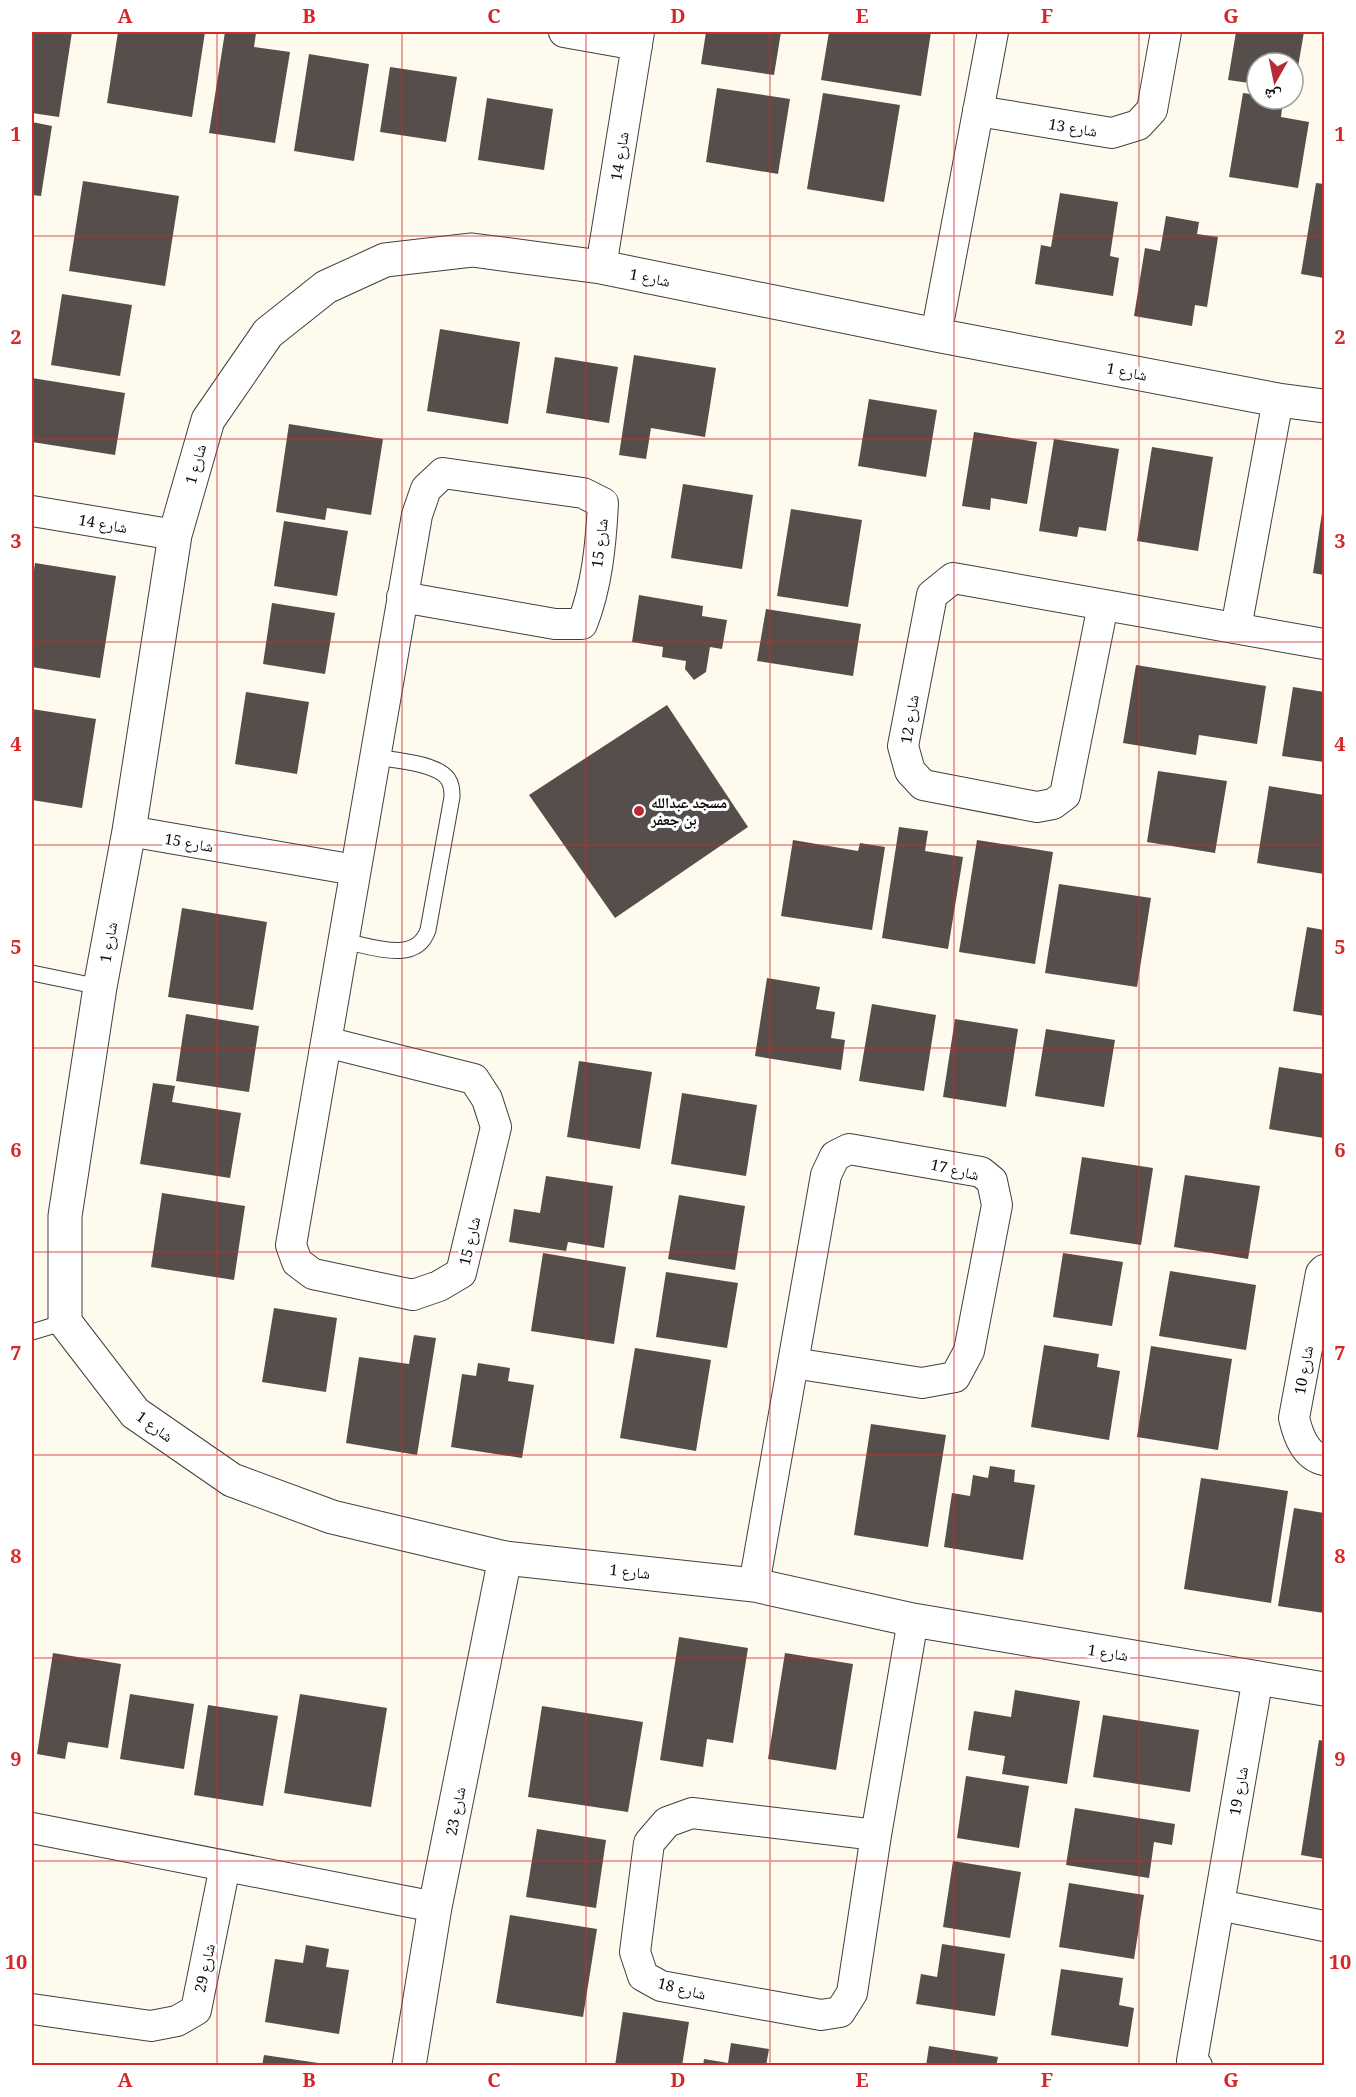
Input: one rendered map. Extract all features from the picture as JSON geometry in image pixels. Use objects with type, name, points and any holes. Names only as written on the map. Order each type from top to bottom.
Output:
[{"type":"street","name":"شارع 14","points":[[564,32],[638,38],[601,267]]},
{"type":"street","points":[[936,335],[993,32]]},
{"type":"street","name":"شارع 13","points":[[978,111],[1112,133],[1138,125],[1152,110],[1166,32]]},
{"type":"street","name":"شارع 1","points":[[1324,406],[1278,400],[936,335],[601,267],[472,250],[385,260],[326,287],[268,333],[208,420],[175,535],[129,831],[100,987],[65,1216],[65,1322],[135,1413],[232,1480],[332,1517],[505,1558],[754,1585],[913,1620],[1324,1689]]},
{"type":"street","points":[[1236,628],[1278,400]]},
{"type":"street","name":"شارع 15","points":[[326,1042],[474,1079],[487,1099],[496,1127],[461,1273],[439,1286],[413,1295],[313,1274],[297,1262],[291,1245],[402,597],[417,515],[426,489],[443,473],[583,493],[603,503],[602,526],[590,604],[582,624],[555,624],[402,597]]},
{"type":"street","name":"شارع 14","points":[[32,511],[175,535]]},
{"type":"street","name":"شارع 12","points":[[1103,605],[1065,795],[1053,804],[1037,807],[924,784],[910,771],[903,746],[932,595],[953,578],[1324,644]]},
{"type":"street","name":"شارع 15","points":[[129,831],[355,870]]},
{"type":"street","name":"شارع 17","points":[[754,1585],[826,1175],[835,1156],[849,1149],[981,1172],[992,1181],[997,1205],[969,1351],[955,1377],[921,1383],[793,1363]]},
{"type":"street","name":"شارع 10","points":[[1324,1270],[1321,1273],[1294,1418],[1299,1440],[1318,1458],[1324,1460]]},
{"type":"street","name":"شارع 23","points":[[409,2066],[435,1907],[505,1558]]},
{"type":"street","name":"شارع 18","points":[[876,1835],[692,1813],[667,1822],[649,1843],[635,1952],[643,1976],[661,1986],[821,2015],[840,2012],[852,1993],[876,1835],[913,1620]]},
{"type":"street","name":"شارع 19","points":[[1197,2066],[1192,2061],[1258,1677]]},
{"type":"street","points":[[32,1828],[435,1907]]},
{"type":"street","name":"شارع 29","points":[[32,2009],[151,2026],[177,2021],[195,2010],[225,1866]]},
{"type":"street","points":[[1219,1905],[1324,1926]]},
{"type":"lane","points":[[343,941],[398,951],[417,947],[425,940],[452,797],[452,788],[448,778],[440,771],[431,767],[375,757]]},
{"type":"lane","points":[[32,973],[100,987]]},
{"type":"lane","points":[[32,1332],[65,1322]]},
{"type":"building","points":[[32,32],[72,32],[59,117],[32,113]]},
{"type":"building","points":[[118,32],[205,32],[192,117],[107,103]]},
{"type":"building","points":[[225,32],[256,33],[254,47],[290,52],[275,143],[209,133]]},
{"type":"building","points":[[706,32],[781,32],[774,75],[701,64]]},
{"type":"building","points":[[829,32],[931,32],[921,96],[821,80]]},
{"type":"building","points":[[1236,32],[1304,32],[1301,51],[1245,51],[1245,82],[1228,80]]},
{"type":"building","points":[[309,54],[369,64],[354,161],[294,151]]},
{"type":"building","points":[[390,67],[457,77],[446,142],[380,132]]},
{"type":"building","points":[[717,88],[790,99],[778,174],[706,162]]},
{"type":"building","points":[[823,93],[900,105],[884,202],[807,189]]},
{"type":"building","points":[[1243,93],[1245,93],[1245,111],[1282,111],[1281,117],[1309,122],[1298,188],[1229,177]]},
{"type":"building","points":[[487,98],[553,109],[544,170],[478,160]]},
{"type":"building","points":[[32,122],[52,126],[41,196],[32,195]]},
{"type":"building","points":[[83,181],[179,196],[165,286],[69,271]]},
{"type":"building","points":[[1316,183],[1324,184],[1324,278],[1301,274]]},
{"type":"building","points":[[1060,193],[1118,202],[1110,256],[1119,258],[1113,296],[1035,284],[1041,245],[1051,247]]},
{"type":"building","points":[[1166,216],[1199,222],[1197,234],[1218,237],[1207,307],[1195,305],[1192,326],[1134,316],[1145,248],[1160,251]]},
{"type":"building","points":[[62,294],[132,305],[120,376],[51,365]]},
{"type":"building","points":[[440,329],[520,342],[508,424],[427,411]]},
{"type":"building","points":[[634,355],[716,368],[705,437],[651,428],[646,459],[619,455]]},
{"type":"building","points":[[555,357],[618,367],[609,423],[546,413]]},
{"type":"building","points":[[32,378],[125,393],[115,455],[32,442]]},
{"type":"building","points":[[869,399],[937,410],[926,477],[858,466]]},
{"type":"building","points":[[289,424],[383,439],[371,515],[327,508],[325,520],[276,512]]},
{"type":"building","points":[[974,432],[1037,442],[1027,504],[991,498],[990,510],[962,506]]},
{"type":"building","points":[[1054,439],[1119,449],[1106,531],[1079,527],[1077,537],[1039,531]]},
{"type":"building","points":[[1152,447],[1213,457],[1198,551],[1137,541]]},
{"type":"building","points":[[683,484],[753,495],[742,569],[671,558]]},
{"type":"building","points":[[1324,506],[1324,575],[1313,573]]},
{"type":"building","points":[[791,509],[862,520],[848,607],[777,596]]},
{"type":"building","points":[[284,521],[348,531],[337,596],[274,586]]},
{"type":"building","points":[[35,563],[116,576],[100,678],[32,667],[32,585]]},
{"type":"building","points":[[639,595],[703,606],[702,616],[727,620],[722,649],[710,647],[706,672],[694,680],[685,669],[686,661],[662,657],[663,647],[632,642]]},
{"type":"building","points":[[272,603],[335,613],[325,674],[263,664]]},
{"type":"building","points":[[766,609],[861,624],[853,676],[757,661]]},
{"type":"building","points":[[1136,665],[1266,686],[1257,744],[1199,735],[1196,755],[1123,743]]},
{"type":"building","points":[[1293,687],[1324,692],[1324,762],[1282,756]]},
{"type":"building","points":[[246,692],[309,702],[297,774],[235,764]]},
{"type":"building","name":"مسجد عبدالله بن جعفر","points":[[667,705],[748,827],[615,918],[529,795]]},
{"type":"building","points":[[32,709],[96,719],[82,808],[32,800]]},
{"type":"building","points":[[1158,771],[1227,781],[1215,853],[1147,842]]},
{"type":"building","points":[[1269,786],[1324,795],[1324,874],[1257,863]]},
{"type":"building","points":[[899,827],[928,831],[925,851],[963,857],[948,949],[882,938]]},
{"type":"building","points":[[793,840],[858,851],[860,843],[885,847],[872,930],[781,916]]},
{"type":"building","points":[[977,840],[1053,852],[1035,964],[959,952]]},
{"type":"building","points":[[1059,884],[1151,898],[1137,987],[1045,973]]},
{"type":"building","points":[[182,908],[267,922],[253,1010],[168,997]]},
{"type":"building","points":[[1307,927],[1324,930],[1324,1016],[1293,1011]]},
{"type":"building","points":[[767,978],[820,987],[816,1009],[835,1012],[831,1038],[845,1040],[841,1070],[755,1056]]},
{"type":"building","points":[[872,1004],[936,1015],[924,1091],[859,1081]]},
{"type":"building","points":[[186,1014],[259,1026],[249,1092],[176,1081]]},
{"type":"building","points":[[955,1019],[1018,1029],[1006,1107],[943,1097]]},
{"type":"building","points":[[1046,1029],[1115,1040],[1104,1107],[1035,1096]]},
{"type":"building","points":[[579,1061],[652,1072],[640,1149],[567,1137]]},
{"type":"building","points":[[1279,1067],[1324,1074],[1324,1138],[1269,1129]]},
{"type":"building","points":[[153,1083],[175,1086],[172,1102],[241,1113],[230,1178],[140,1164]]},
{"type":"building","points":[[682,1093],[757,1105],[746,1176],[671,1164]]},
{"type":"building","points":[[1082,1157],[1153,1168],[1141,1245],[1070,1234]]},
{"type":"building","points":[[1185,1175],[1260,1186],[1248,1259],[1174,1247]]},
{"type":"building","points":[[546,1176],[613,1186],[604,1248],[568,1242],[566,1251],[509,1242],[514,1209],[540,1213]]},
{"type":"building","points":[[162,1193],[245,1206],[234,1280],[151,1267]]},
{"type":"building","points":[[679,1195],[745,1206],[735,1270],[668,1259]]},
{"type":"building","points":[[543,1253],[626,1267],[614,1344],[531,1331]]},
{"type":"building","points":[[1063,1253],[1123,1262],[1112,1326],[1053,1317]]},
{"type":"building","points":[[1170,1271],[1256,1285],[1246,1350],[1159,1336]]},
{"type":"building","points":[[666,1272],[738,1283],[727,1348],[656,1337]]},
{"type":"building","points":[[274,1308],[337,1318],[326,1392],[262,1382]]},
{"type":"building","points":[[414,1335],[436,1338],[417,1455],[346,1443],[359,1357],[409,1364]]},
{"type":"building","points":[[1044,1345],[1099,1354],[1097,1367],[1120,1371],[1109,1440],[1031,1427]]},
{"type":"building","points":[[1151,1346],[1232,1359],[1218,1450],[1137,1437]]},
{"type":"building","points":[[635,1348],[711,1360],[696,1451],[620,1438]]},
{"type":"building","points":[[478,1363],[510,1368],[508,1381],[534,1385],[522,1458],[451,1447],[462,1374],[476,1376]]},
{"type":"building","points":[[871,1424],[946,1435],[928,1547],[854,1535]]},
{"type":"building","points":[[990,1466],[1015,1470],[1014,1482],[1035,1485],[1023,1560],[944,1547],[952,1493],[970,1496],[973,1475],[988,1478]]},
{"type":"building","points":[[1201,1478],[1288,1491],[1271,1603],[1184,1589]]},
{"type":"building","points":[[1294,1508],[1324,1513],[1324,1613],[1278,1606]]},
{"type":"building","points":[[679,1637],[748,1648],[733,1743],[707,1739],[703,1767],[660,1760]]},
{"type":"building","points":[[53,1653],[121,1664],[108,1748],[68,1742],[65,1759],[37,1754]]},
{"type":"building","points":[[785,1653],[853,1664],[836,1770],[768,1759]]},
{"type":"building","points":[[1015,1690],[1080,1701],[1067,1784],[1002,1774],[1005,1756],[968,1750],[974,1711],[1011,1717]]},
{"type":"building","points":[[130,1694],[194,1704],[184,1769],[120,1759]]},
{"type":"building","points":[[300,1694],[387,1708],[371,1807],[284,1793]]},
{"type":"building","points":[[208,1705],[278,1716],[263,1806],[194,1795]]},
{"type":"building","points":[[542,1706],[643,1722],[628,1812],[528,1797]]},
{"type":"building","points":[[1103,1715],[1199,1730],[1190,1792],[1093,1777]]},
{"type":"building","points":[[1319,1740],[1324,1741],[1324,1859],[1301,1855]]},
{"type":"building","points":[[966,1776],[1029,1786],[1019,1848],[957,1838]]},
{"type":"building","points":[[1075,1808],[1175,1824],[1172,1845],[1154,1842],[1149,1878],[1066,1865]]},
{"type":"building","points":[[537,1829],[606,1840],[596,1908],[526,1897]]},
{"type":"building","points":[[953,1861],[1021,1872],[1010,1938],[943,1927]]},
{"type":"building","points":[[1069,1883],[1144,1895],[1134,1959],[1059,1947]]},
{"type":"building","points":[[510,1915],[597,1929],[583,2017],[496,2003]]},
{"type":"building","points":[[942,1944],[1005,1954],[995,2016],[916,2004],[921,1974],[937,1977]]},
{"type":"building","points":[[306,1945],[329,1949],[326,1967],[349,1970],[339,2034],[265,2022],[275,1959],[303,1963]]},
{"type":"building","points":[[1061,1969],[1123,1978],[1119,2005],[1134,2008],[1128,2047],[1051,2035]]},
{"type":"building","points":[[623,2012],[689,2022],[682,2066],[615,2066]]},
{"type":"building","points":[[731,2043],[769,2049],[766,2066],[703,2066],[704,2059],[728,2063]]},
{"type":"building","points":[[929,2046],[998,2057],[996,2066],[926,2066]]},
{"type":"building","points":[[264,2055],[325,2064],[325,2066],[262,2066]]},
{"type":"place","name":"مسجد عبدالله بن جعفر","points":[[639,811]]}]
